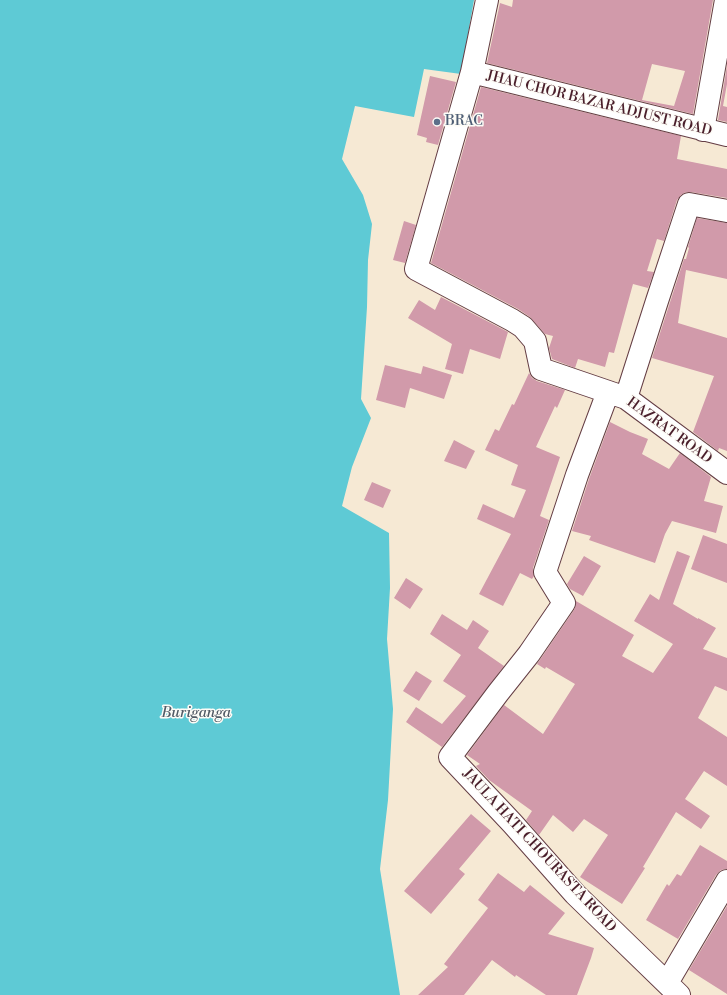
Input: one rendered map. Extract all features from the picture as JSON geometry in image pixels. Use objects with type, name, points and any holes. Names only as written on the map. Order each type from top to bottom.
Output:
[{"type":"street","points":[[472,72],[487,0]]},
{"type":"street","points":[[703,130],[726,0]]},
{"type":"street","name":"JHAU CHOR BAZAR ADJUST ROAD","points":[[472,72],[727,135]]},
{"type":"street","name":"HAZRAT ROAD","points":[[472,72],[416,269],[523,327],[535,341],[541,369],[617,395],[727,473]]},
{"type":"street","points":[[617,395],[657,301],[690,204],[727,211]]},
{"type":"street","name":"JAULA HATI CHOURASTA ROAD","points":[[617,395],[577,475],[545,572],[564,603],[528,654],[450,757],[513,824],[575,894],[673,989]]},
{"type":"street","points":[[673,989],[727,881]]},
{"type":"water","name":"Buriganga","points":[[0,0],[474,0],[461,74],[424,69],[414,117],[355,106],[342,159],[363,195],[372,224],[368,260],[367,307],[361,399],[371,418],[352,467],[342,506],[389,533],[390,588],[387,639],[393,709],[388,800],[380,869],[400,995],[0,995]]},
{"type":"building","points":[[513,0],[713,0],[693,114],[487,63],[500,3],[512,7]],"holes":[[[652,64],[685,71],[674,106],[642,100]]]},
{"type":"building","points":[[727,66],[727,84],[723,106],[727,107],[727,122],[718,120]]},
{"type":"building","points":[[430,76],[456,82],[438,145],[426,142],[427,138],[417,135]]},
{"type":"building","points":[[481,87],[681,136],[677,159],[727,169],[727,198],[686,192],[677,200],[664,241],[657,239],[647,271],[654,272],[648,288],[633,284],[614,353],[609,352],[605,367],[578,359],[575,368],[552,359],[549,348],[553,336],[545,334],[530,317],[518,309],[431,263]]},
{"type":"building","points":[[697,218],[727,223],[727,279],[686,270],[678,323],[727,338],[727,451],[719,448],[718,451],[693,432],[714,376],[652,358],[684,259],[686,259]]},
{"type":"building","points":[[404,221],[416,225],[405,263],[393,260]]},
{"type":"building","points":[[441,297],[508,332],[500,359],[470,349],[463,374],[445,369],[452,344],[408,318],[419,300],[435,310]]},
{"type":"building","points":[[385,365],[421,374],[423,366],[452,375],[444,399],[410,388],[405,408],[376,400]]},
{"type":"building","points":[[529,373],[532,378],[537,381],[565,390],[557,408],[555,406],[536,447],[560,457],[540,516],[549,520],[533,568],[534,576],[532,579],[520,573],[503,606],[479,594],[511,534],[477,519],[483,504],[514,518],[526,490],[511,485],[518,465],[485,450],[495,429],[499,431],[512,404],[514,405]]},
{"type":"building","points":[[610,422],[648,439],[642,454],[669,469],[680,453],[711,477],[704,501],[723,506],[716,533],[672,521],[665,534],[655,563],[589,540],[591,536],[572,531]]},
{"type":"building","points":[[454,440],[475,451],[466,469],[444,461]]},
{"type":"building","points":[[372,482],[391,490],[383,508],[364,500]]},
{"type":"building","points":[[703,535],[727,544],[727,583],[691,569]]},
{"type":"building","points":[[677,551],[690,556],[673,604],[716,628],[703,649],[727,658],[727,691],[715,686],[698,718],[727,737],[727,786],[704,771],[685,799],[710,816],[701,829],[676,812],[643,867],[645,868],[622,904],[580,877],[608,835],[584,819],[573,832],[553,815],[539,835],[526,820],[532,811],[489,780],[476,766],[480,764],[467,755],[504,705],[543,734],[575,684],[546,667],[545,669],[537,664],[574,610],[576,601],[634,635],[622,656],[653,673],[673,644],[634,621],[650,594],[659,600]]},
{"type":"building","points":[[584,556],[601,566],[583,596],[570,589],[567,584]]},
{"type":"building","points":[[406,578],[423,589],[410,609],[394,598]]},
{"type":"building","points":[[442,614],[467,630],[473,620],[489,631],[478,648],[504,666],[442,747],[406,722],[416,707],[442,724],[466,696],[443,681],[461,655],[430,634]]},
{"type":"building","points":[[416,671],[432,681],[419,701],[403,691]]},
{"type":"building","points":[[471,814],[491,831],[459,869],[465,874],[431,914],[404,891]]},
{"type":"building","points":[[700,845],[727,861],[727,869],[721,870],[716,875],[678,939],[646,920],[667,884],[669,886],[677,874],[681,876]]},
{"type":"building","points":[[498,873],[524,892],[530,885],[565,913],[548,934],[594,948],[577,995],[546,995],[516,975],[515,977],[492,960],[464,995],[418,995],[448,967],[444,964],[488,908],[478,900]]},
{"type":"building","points":[[727,906],[727,994],[689,970]]},
{"type":"place","name":"BRAC","points":[[437,122]]}]
